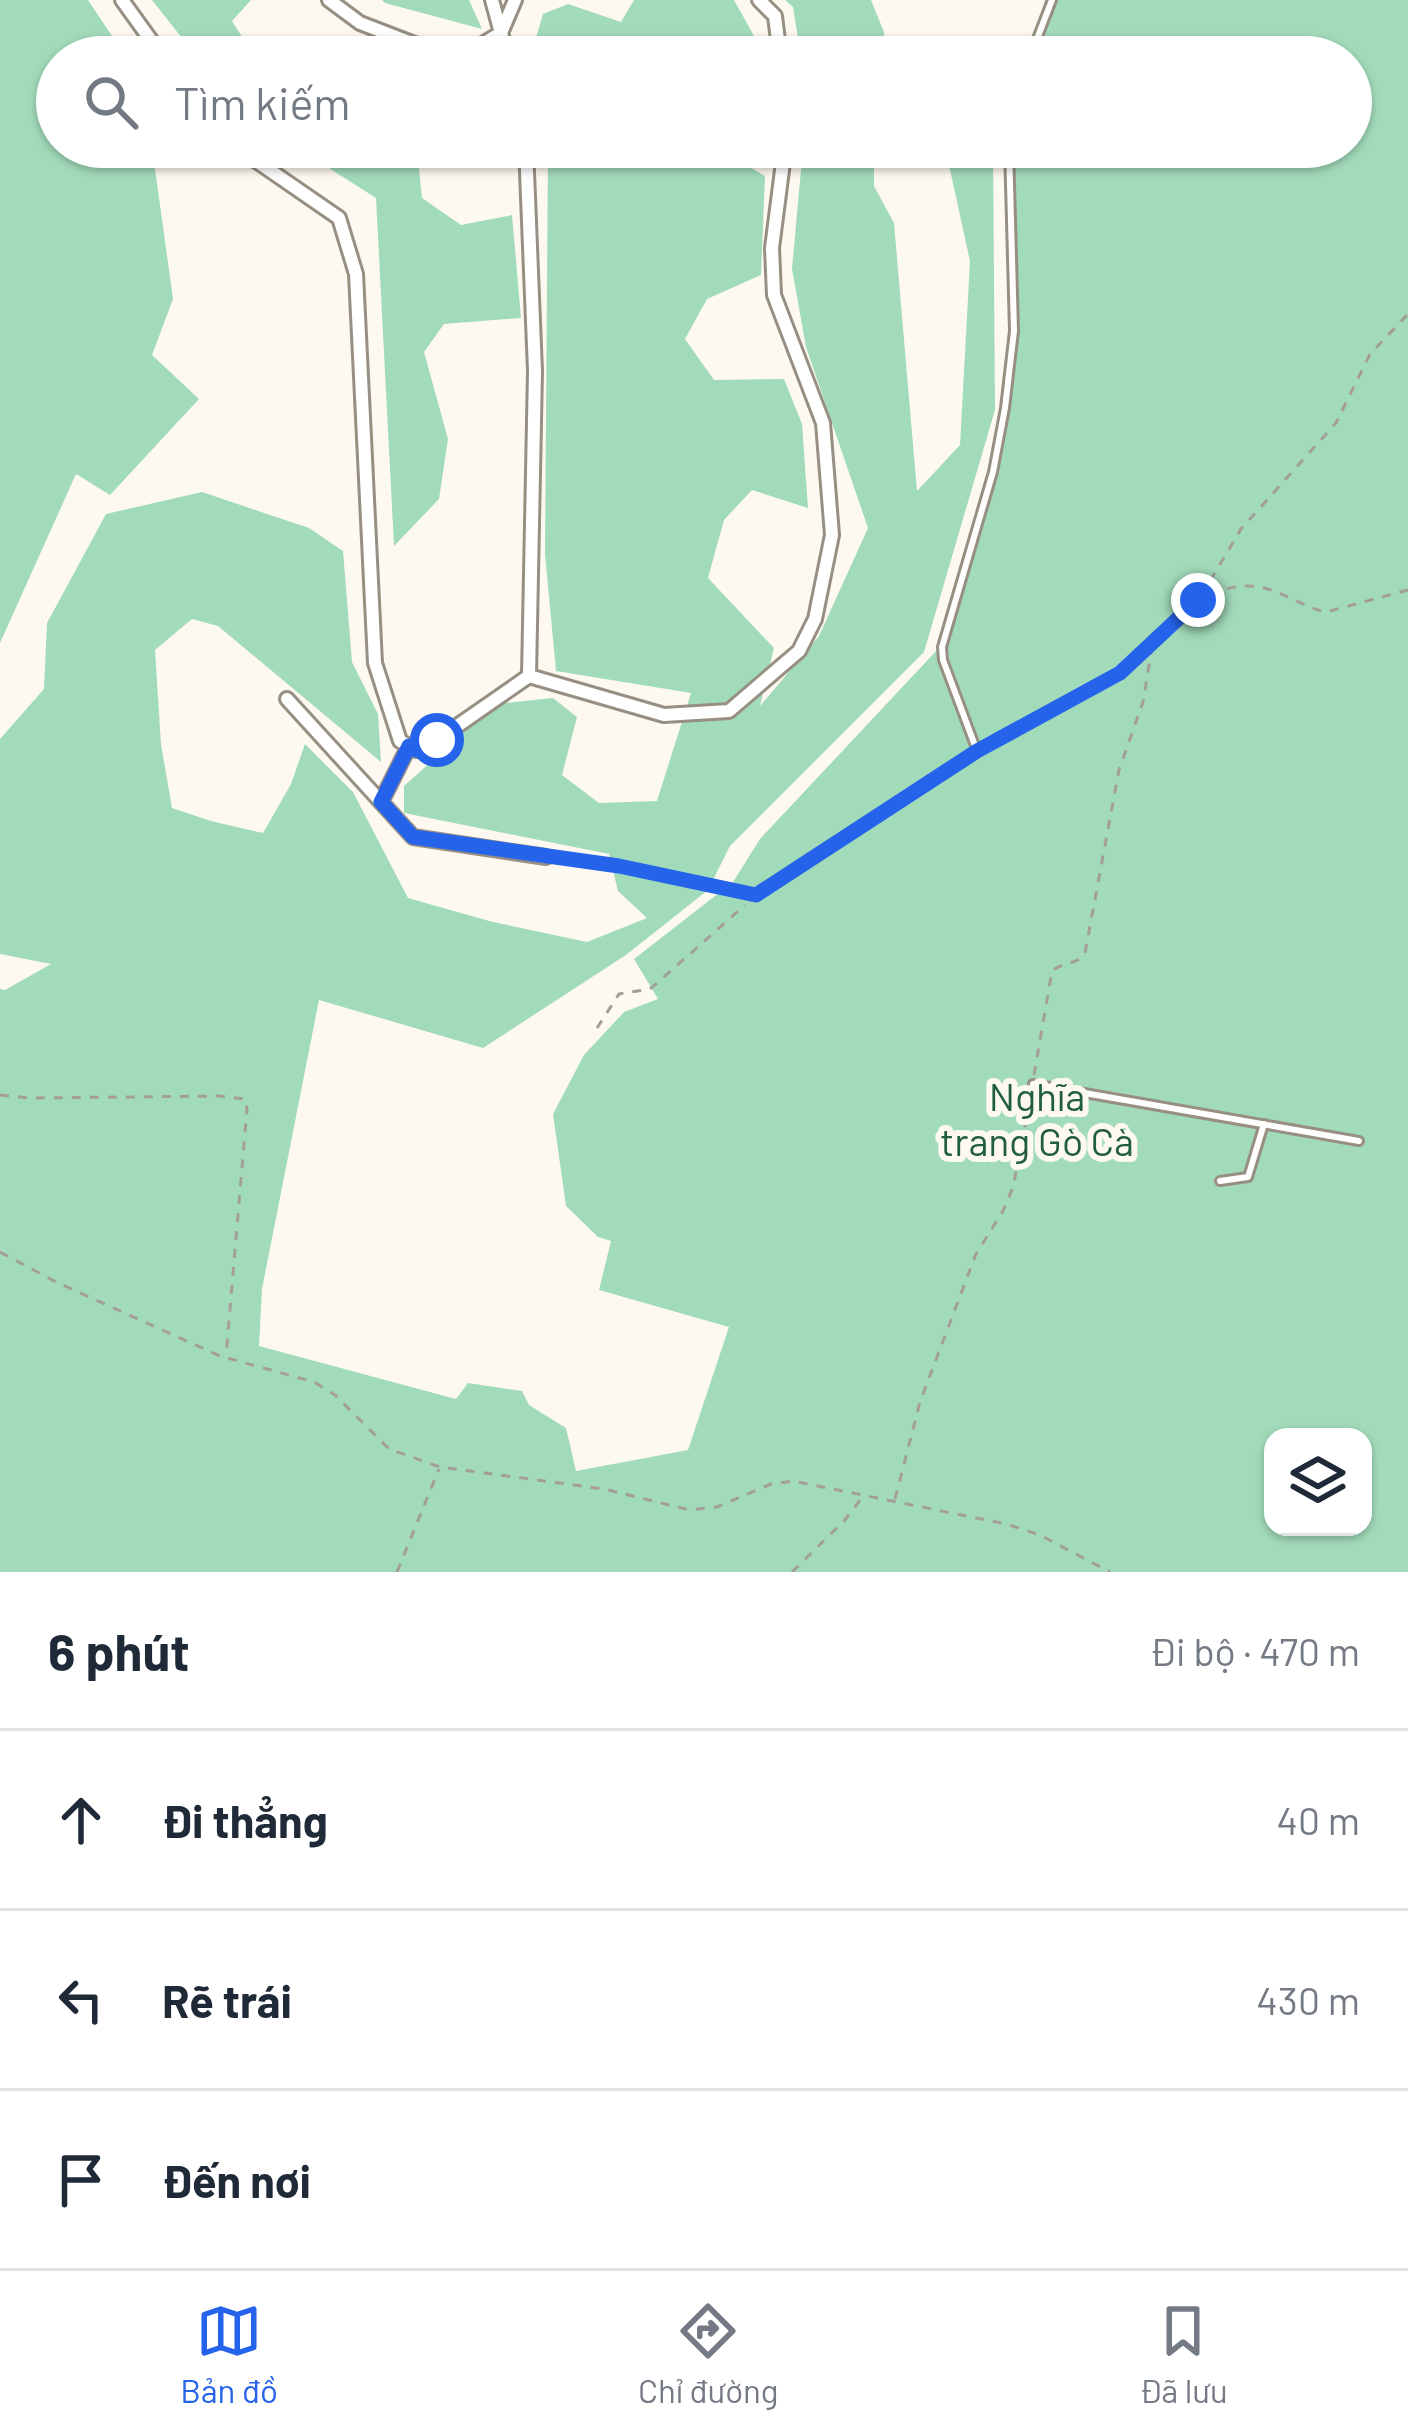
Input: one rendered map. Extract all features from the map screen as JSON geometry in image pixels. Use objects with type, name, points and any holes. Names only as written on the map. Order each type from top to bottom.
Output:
[{"type":"street","points":[[122,0],[148,36]]},
{"type":"street","points":[[328,0],[360,23],[394,36]]},
{"type":"street","points":[[492,0],[501,36]]},
{"type":"street","points":[[496,36],[515,0]]},
{"type":"street","points":[[759,0],[775,16],[777,36]]},
{"type":"street","points":[[266,168],[339,218],[356,274],[375,663],[400,741],[416,750],[437,740],[529,676]]},
{"type":"street","points":[[527,168],[535,371],[529,676]]},
{"type":"street","points":[[529,676],[664,715],[728,711],[799,651],[815,619],[832,535],[823,423],[774,295],[772,248],[782,168]]},
{"type":"street","points":[[287,699],[413,837],[546,857]]},
{"type":"street","points":[[381,802],[409,746]]},
{"type":"lane","points":[[1038,36],[1052,0]]},
{"type":"lane","points":[[977,751],[942,647],[992,472],[1005,408],[1014,331],[1010,168]]},
{"type":"lane","points":[[546,857],[619,866],[756,895]]},
{"type":"lane","points":[[1033,1084],[1359,1141]]},
{"type":"lane","points":[[1220,1181],[1248,1177],[1264,1124]]},
{"type":"path","points":[[597,1028],[619,994],[650,989],[756,895],[977,751],[1120,673],[1198,600],[1241,529],[1336,423],[1370,354],[1408,314]]},
{"type":"path","points":[[1198,600],[1223,589],[1268,588],[1326,612],[1408,590]]},
{"type":"path","points":[[0,1095],[245,1100],[226,1358]]},
{"type":"path","points":[[0,1252],[226,1358],[314,1382],[335,1395],[389,1449],[440,1467],[604,1489],[690,1510],[717,1507],[782,1481],[1006,1524],[1040,1535],[1110,1572]]},
{"type":"path","points":[[397,1572],[440,1467]]},
{"type":"path","points":[[792,1572],[864,1495]]},
{"type":"green space","points":[[0,0],[88,0],[112,36],[36,36],[36,168],[155,168],[173,299],[152,355],[199,399],[110,495],[76,474],[0,643]]},
{"type":"green space","points":[[152,0],[251,0],[232,21],[242,36],[180,36]]},
{"type":"green space","points":[[382,0],[469,0],[482,29],[385,3]]},
{"type":"green space","points":[[634,0],[734,0],[754,36],[537,36],[543,14],[568,4],[621,22]]},
{"type":"green space","points":[[785,0],[871,0],[884,36],[798,36],[793,7]]},
{"type":"green space","name":"Nghĩa trang Gò Cà","points":[[1045,0],[1408,0],[1408,1572],[0,1572],[0,989],[51,964],[0,954],[0,739],[44,689],[47,623],[106,514],[202,492],[309,528],[343,551],[352,662],[378,714],[381,762],[218,626],[192,619],[155,650],[161,744],[172,808],[263,833],[291,784],[305,744],[353,792],[408,898],[587,942],[647,918],[618,891],[609,854],[404,813],[404,786],[496,704],[553,698],[577,717],[562,775],[599,803],[657,801],[691,693],[556,671],[545,554],[548,168],[751,168],[765,176],[761,275],[707,299],[685,339],[714,380],[784,379],[802,424],[808,508],[752,490],[724,520],[708,578],[774,648],[760,706],[819,636],[868,528],[806,347],[792,269],[801,168],[874,168],[874,186],[894,223],[917,491],[960,445],[970,261],[950,168],[993,168],[995,410],[924,652],[730,846],[708,890],[626,955],[483,1048],[319,1000],[262,1289],[259,1346],[456,1399],[468,1383],[522,1391],[529,1405],[566,1428],[576,1471],[688,1450],[729,1327],[599,1290],[611,1241],[598,1237],[566,1206],[553,1114],[584,1055],[624,1012],[658,999],[634,959],[733,882],[760,839],[937,650],[987,477],[1017,323],[1014,168],[1372,168],[1372,36],[1036,36]]},
{"type":"green space","points":[[329,168],[419,168],[422,198],[461,225],[512,215],[521,318],[444,324],[424,352],[448,439],[439,499],[394,546],[376,198]]},
{"type":"route","points":[[437,740],[416,750],[409,746],[381,802],[413,837],[619,866],[756,895],[977,751],[1120,673],[1198,600]]}]
